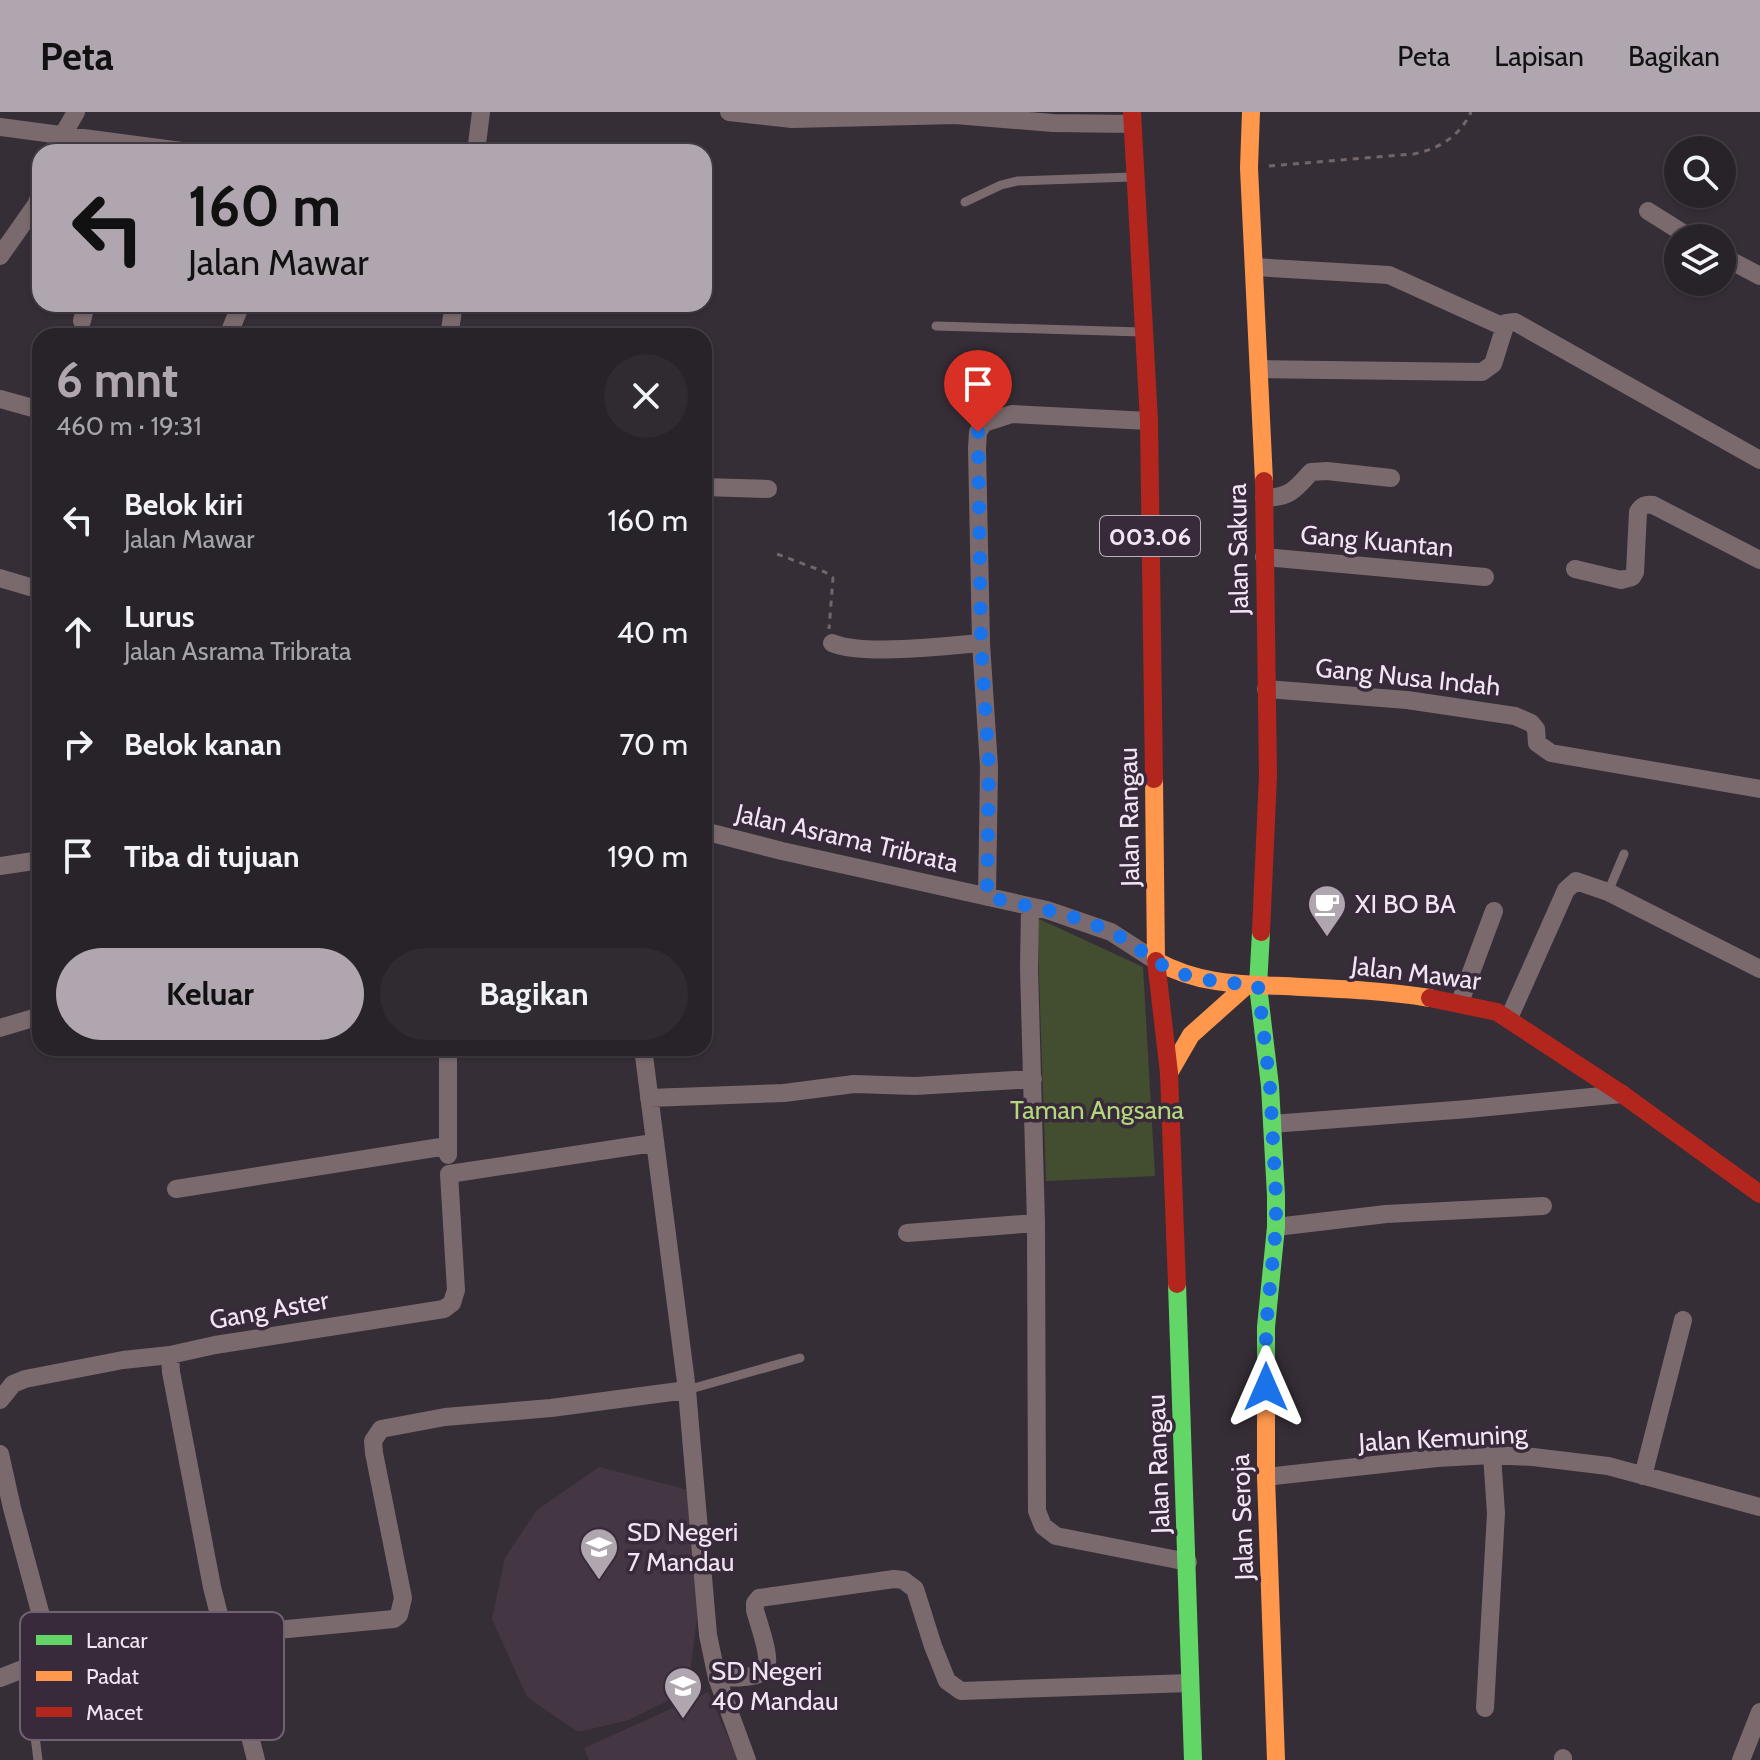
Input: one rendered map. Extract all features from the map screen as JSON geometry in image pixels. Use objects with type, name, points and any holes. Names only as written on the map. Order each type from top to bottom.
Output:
[{"type":"street","points":[[58,144],[76,112]]},
{"type":"street","points":[[477,144],[481,112]]},
{"type":"street","points":[[729,112],[792,119],[955,115],[1132,118]]},
{"type":"street","name":"Jalan Sakura","points":[[1245,984],[1268,776],[1264,498],[1249,168],[1251,112]]},
{"type":"street","name":"Jalan Rangau","points":[[1132,118],[1149,421],[1157,936],[1169,1073],[1193,1760]]},
{"type":"street","points":[[0,127],[130,144]]},
{"type":"street","points":[[1648,211],[1669,224]]},
{"type":"street","points":[[0,256],[32,221]]},
{"type":"street","points":[[1736,263],[1760,276]]},
{"type":"street","points":[[1254,267],[1389,275],[1504,327]]},
{"type":"street","points":[[1259,369],[1482,372],[1493,364],[1506,323],[1515,322],[1760,460]]},
{"type":"street","points":[[0,399],[32,408]]},
{"type":"street","points":[[987,897],[989,767],[981,643],[978,432],[984,423],[995,417],[1012,414],[1149,421]]},
{"type":"street","points":[[1264,498],[1283,498],[1311,472],[1391,478]]},
{"type":"street","points":[[712,487],[768,489]]},
{"type":"street","points":[[1575,569],[1621,580],[1632,577],[1635,572],[1638,512],[1647,505],[1653,505],[1760,560]]},
{"type":"street","name":"Gang Kuantan","points":[[1264,557],[1485,577]]},
{"type":"street","points":[[0,578],[32,588]]},
{"type":"street","points":[[832,643],[853,648],[899,648],[981,643]]},
{"type":"street","name":"Gang Nusa Indah","points":[[1266,689],[1407,700],[1515,716],[1531,723],[1536,729],[1537,743],[1551,753],[1760,789]]},
{"type":"street","name":"Jalan Asrama Tribrata","points":[[712,833],[1030,907],[1111,932],[1157,936]]},
{"type":"street","points":[[0,866],[32,861]]},
{"type":"street","points":[[1509,1018],[1572,882],[1583,882],[1608,892],[1760,969]]},
{"type":"street","points":[[1030,907],[1037,1511],[1043,1526],[1056,1536],[1188,1562]]},
{"type":"street","points":[[1460,1002],[1494,911]]},
{"type":"street","points":[[1131,931],[1145,925],[1157,936]]},
{"type":"street","points":[[1111,932],[1131,931],[1157,936]]},
{"type":"street","name":"Jalan Mawar","points":[[1157,936],[1173,970],[1210,982],[1385,991],[1486,1008],[1509,1018],[1622,1094],[1760,1194]]},
{"type":"street","points":[[1166,1032],[1245,984]]},
{"type":"street","points":[[1169,1073],[1191,1035],[1245,984]]},
{"type":"street","name":"Jalan Seroja","points":[[1245,984],[1272,1124],[1276,1227],[1266,1327],[1266,1477],[1276,1760]]},
{"type":"street","points":[[0,1028],[32,1018]]},
{"type":"street","name":"Gang Aster","points":[[0,1400],[13,1384],[25,1379],[229,1342],[444,1309],[452,1303],[456,1290],[447,1146],[448,1056]]},
{"type":"street","points":[[644,1056],[687,1390],[708,1635],[717,1678],[747,1760]]},
{"type":"street","points":[[649,1098],[784,1093],[854,1084],[915,1086],[1033,1079]]},
{"type":"street","points":[[1272,1124],[1622,1094]]},
{"type":"street","points":[[449,1174],[653,1143]]},
{"type":"street","points":[[176,1189],[447,1146]]},
{"type":"street","points":[[1276,1227],[1386,1214],[1543,1206]]},
{"type":"street","points":[[907,1233],[1036,1223]]},
{"type":"street","points":[[1643,1476],[1683,1320]]},
{"type":"street","points":[[170,1355],[178,1412],[218,1612]]},
{"type":"street","points":[[284,1630],[379,1621],[399,1615],[403,1598],[373,1441],[381,1429],[445,1417],[551,1408],[687,1390]]},
{"type":"street","points":[[0,1454],[40,1612]]},
{"type":"street","points":[[1485,1708],[1496,1513],[1492,1455]]},
{"type":"street","name":"Jalan Kemuning","points":[[1266,1477],[1492,1455],[1608,1466],[1760,1507]]},
{"type":"street","points":[[717,1678],[759,1674],[769,1665],[755,1610],[759,1598],[894,1579],[903,1580],[915,1589],[947,1681],[961,1691],[1190,1683]]},
{"type":"street","points":[[0,1678],[20,1669]]},
{"type":"street","points":[[1747,1757],[1760,1712]]},
{"type":"street","points":[[251,1740],[256,1760]]},
{"type":"lane","points":[[965,202],[1017,181],[1135,177]]},
{"type":"lane","points":[[936,326],[1144,333]]},
{"type":"lane","points":[[1608,892],[1624,854]]},
{"type":"lane","points":[[687,1390],[800,1358]]},
{"type":"lane","points":[[35,1740],[38,1760]]},
{"type":"path","points":[[1249,168],[1434,150],[1451,139],[1471,112]]},
{"type":"path","points":[[777,554],[833,578],[829,623],[832,643]]},
{"type":"shaded area","name":"SD Negeri 7 Mandau","points":[[599,1467],[689,1490],[699,1600],[691,1666],[699,1685],[629,1720],[578,1732],[527,1697],[492,1619],[505,1558],[537,1510]]},
{"type":"shaded area","name":"SD Negeri 40 Mandau","points":[[708,1692],[738,1760],[589,1760],[584,1748]]},
{"type":"green space","name":"Taman Angsana","points":[[1037,918],[1143,967],[1155,1176],[1046,1181]]},
{"type":"traffic: fast","points":[[1261,932],[1258,986],[1270,1086],[1276,1196],[1266,1327],[1266,1381]]},
{"type":"traffic: fast","points":[[1177,1284],[1193,1760]]},
{"type":"traffic: slow","points":[[1251,112],[1249,168],[1264,481]]},
{"type":"traffic: slow","points":[[1154,779],[1156,961],[1191,976],[1226,983],[1430,998]]},
{"type":"traffic: slow","points":[[1169,1073],[1191,1035],[1247,985]]},
{"type":"traffic: slow","points":[[1266,1381],[1266,1477],[1276,1760]]},
{"type":"traffic: jam","points":[[1132,112],[1149,421],[1154,779]]},
{"type":"traffic: jam","points":[[1261,932],[1268,776],[1264,481]]},
{"type":"traffic: jam","points":[[1156,961],[1169,1073],[1177,1284]]},
{"type":"traffic: jam","points":[[1430,998],[1497,1012],[1622,1094],[1760,1194]]},
{"type":"place","name":"XI BO BA","points":[[1327,938]]},
{"type":"place","name":"SD Negeri 7 Mandau","points":[[599,1581]]},
{"type":"place","name":"SD Negeri 40 Mandau","points":[[683,1720]]},
{"type":"route","points":[[978,432],[983,707],[989,767],[987,897],[1047,910],[1111,932],[1156,961],[1192,977],[1210,982],[1258,986],[1270,1086],[1276,1196],[1266,1327],[1266,1387]]}]
